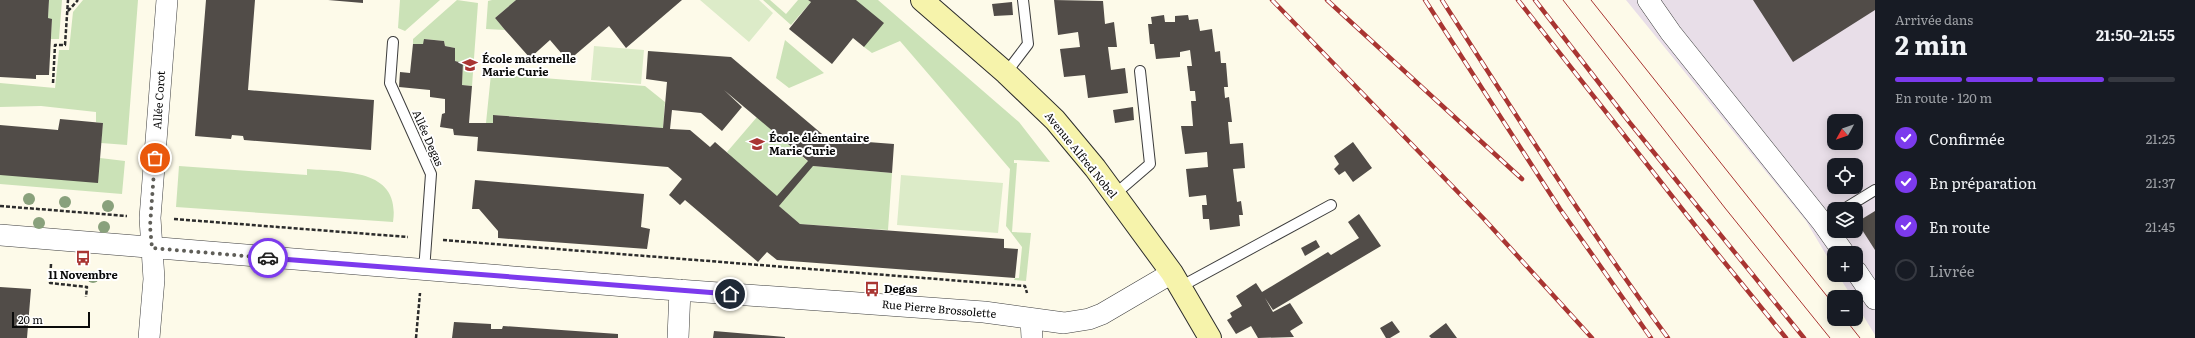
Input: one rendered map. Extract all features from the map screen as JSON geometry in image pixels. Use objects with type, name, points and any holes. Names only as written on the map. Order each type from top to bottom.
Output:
[{"type":"street","name":"Allée Corot","points":[[149,338],[154,279],[150,218],[167,0]]},
{"type":"street","name":"Avenue Alfred Nobel","points":[[922,0],[1006,73],[1055,120],[1114,194],[1179,285],[1210,338]]},
{"type":"street","points":[[1648,0],[1671,33],[1827,217]]},
{"type":"street","name":"Rue Pierre Brossolette","points":[[0,235],[424,271],[984,312],[1032,329],[1089,319],[1130,298],[1179,285]]},
{"type":"street","points":[[1863,281],[1875,299]]},
{"type":"street","points":[[678,338],[680,290]]},
{"type":"lane","points":[[1006,73],[1028,44],[1023,0]]},
{"type":"lane","name":"Allée Degas","points":[[393,42],[390,83],[431,174],[424,271]]},
{"type":"lane","points":[[1114,194],[1150,164],[1140,71]]},
{"type":"lane","points":[[1855,202],[1875,190]]},
{"type":"lane","points":[[1179,285],[1331,205]]},
{"type":"path","points":[[52,83],[55,45],[65,45],[68,0]]},
{"type":"path","points":[[67,11],[78,0]]},
{"type":"path","points":[[0,206],[1026,286],[1032,329]]},
{"type":"path","points":[[51,266],[50,283],[87,288],[86,297]]},
{"type":"path","points":[[416,338],[424,271]]},
{"type":"shaded area","points":[[1626,0],[1875,0],[1875,335],[1863,315],[1863,290],[1848,290],[1842,282],[1863,282],[1863,246],[1827,246],[1827,256],[1806,221]]},
{"type":"green space","points":[[49,0],[62,0],[59,39],[51,39],[52,20],[48,18]]},
{"type":"green space","points":[[83,0],[138,0],[127,145],[101,143],[103,123],[96,122],[96,112],[41,106],[0,107],[0,83],[55,88],[59,50],[69,50],[73,12]]},
{"type":"green space","points":[[400,0],[440,0],[405,31],[398,28]]},
{"type":"green space","points":[[457,0],[478,3],[472,86],[462,85],[463,63],[455,61],[455,48],[445,46],[444,41],[425,39],[423,44],[413,44],[413,39]]},
{"type":"green space","points":[[516,0],[495,18],[505,30],[486,29],[488,1]]},
{"type":"green space","points":[[700,0],[759,0],[773,13],[749,42]]},
{"type":"green space","points":[[763,0],[770,0],[786,14],[798,0],[808,0],[811,2],[791,25]]},
{"type":"green space","points":[[856,0],[878,0],[1019,122],[1050,162],[1014,160],[1014,163],[1017,163],[1012,232],[1031,233],[1026,281],[1014,280],[1015,278],[1019,278],[1022,247],[1006,226],[1010,169],[900,41],[872,53],[864,47]]},
{"type":"green space","points":[[785,40],[824,73],[789,88],[776,78]]},
{"type":"green space","points":[[594,46],[644,50],[641,84],[591,80]]},
{"type":"green space","points":[[491,74],[645,86],[665,102],[663,128],[494,115],[493,123],[486,123]]},
{"type":"green space","points":[[757,117],[813,166],[892,173],[888,230],[800,224],[773,201],[727,152]]},
{"type":"green space","points":[[100,158],[125,161],[122,194],[0,184],[0,175]]},
{"type":"green space","points":[[179,166],[307,175],[307,169],[337,171],[366,176],[379,182],[388,191],[393,204],[393,222],[176,207]]},
{"type":"green space","points":[[901,175],[1003,183],[998,233],[897,225]]},
{"type":"building","points":[[0,0],[49,0],[48,18],[52,19],[49,75],[36,75],[36,79],[0,77]]},
{"type":"building","points":[[206,0],[255,0],[248,90],[374,100],[371,150],[244,140],[243,136],[232,135],[231,139],[195,136]]},
{"type":"building","points":[[328,0],[363,0],[363,3]]},
{"type":"building","points":[[516,0],[682,0],[626,48],[609,26],[568,61],[550,40],[530,58],[505,30],[495,18]]},
{"type":"building","points":[[808,0],[856,0],[884,23],[864,47],[853,38],[832,64],[789,29],[811,2]]},
{"type":"building","points":[[1054,0],[1103,1],[1105,24],[1114,22],[1117,47],[1108,47],[1111,70],[1125,68],[1128,93],[1088,98],[1085,75],[1064,77],[1060,49],[1080,47],[1078,32],[1058,35]]},
{"type":"building","points":[[1753,0],[1875,0],[1875,10],[1793,62]]},
{"type":"building","points":[[1012,2],[1013,15],[994,16],[992,4]]},
{"type":"building","points":[[1164,15],[1165,22],[1175,22],[1175,16],[1188,15],[1189,20],[1198,19],[1200,31],[1212,29],[1215,52],[1220,51],[1221,63],[1226,63],[1228,87],[1224,87],[1225,98],[1229,97],[1232,122],[1228,122],[1230,144],[1243,143],[1245,168],[1233,169],[1237,202],[1241,201],[1243,215],[1239,215],[1240,226],[1210,230],[1209,219],[1203,219],[1202,205],[1207,205],[1206,195],[1189,197],[1186,169],[1208,167],[1207,152],[1185,154],[1181,126],[1193,126],[1191,101],[1196,101],[1195,91],[1190,91],[1187,66],[1192,66],[1190,50],[1180,52],[1180,57],[1156,59],[1154,44],[1150,44],[1148,24],[1152,24],[1151,17]]},
{"type":"building","points":[[424,39],[444,41],[445,46],[455,48],[455,61],[463,63],[462,85],[472,86],[469,123],[493,123],[493,115],[663,128],[667,82],[646,79],[648,51],[731,57],[828,139],[894,144],[892,173],[813,166],[779,206],[800,224],[1004,239],[1004,248],[1018,249],[1015,278],[777,260],[767,252],[758,262],[685,200],[680,205],[669,195],[682,179],[668,167],[477,151],[478,137],[454,135],[453,129],[440,127],[442,114],[445,113],[445,99],[430,97],[430,90],[399,87],[400,72],[410,73],[413,44],[423,44]],"holes":[[[724,90],[808,161],[777,196],[715,142],[710,147],[690,130],[670,129],[672,110],[701,113],[722,131],[742,107]]]},
{"type":"building","points":[[1133,107],[1134,120],[1115,123],[1113,110]]},
{"type":"building","points":[[60,119],[103,123],[98,183],[0,175],[0,125],[58,130]]},
{"type":"building","points":[[1353,142],[1372,168],[1353,182],[1345,171],[1339,175],[1334,169],[1339,164],[1334,156]]},
{"type":"building","points":[[475,180],[644,194],[641,227],[650,229],[647,249],[498,238],[498,231],[479,209],[472,209]]},
{"type":"building","points":[[1875,211],[1875,250],[1863,231],[1863,218]]},
{"type":"building","points":[[1359,214],[1381,246],[1273,310],[1265,298],[1273,312],[1290,303],[1303,323],[1290,331],[1294,337],[1258,338],[1251,326],[1236,334],[1227,320],[1232,317],[1230,313],[1242,306],[1236,296],[1256,283],[1262,292],[1328,252],[1331,255],[1359,238],[1348,222]]},
{"type":"building","points":[[1316,240],[1320,247],[1305,256],[1301,248]]},
{"type":"building","points":[[0,287],[31,289],[27,338],[0,338]]},
{"type":"building","points":[[1392,321],[1400,332],[1390,338],[1386,338],[1380,328]]},
{"type":"building","points":[[454,322],[491,324],[491,329],[502,329],[503,326],[618,334],[618,338],[452,338]]},
{"type":"building","points":[[1446,323],[1457,338],[1431,338],[1429,336]]},
{"type":"building","points":[[714,331],[785,337],[785,338],[713,338]]},
{"type":"tram line","points":[[1563,0],[1725,208],[1830,338]]},
{"type":"tram line","points":[[1591,0],[1827,296]]},
{"type":"tram line","points":[[1851,326],[1860,338]]},
{"type":"railway","points":[[1272,0],[1484,219],[1592,338]]},
{"type":"railway","points":[[1327,0],[1522,179]]},
{"type":"railway","points":[[1425,0],[1560,209],[1651,338]]},
{"type":"railway","points":[[1442,0],[1524,128],[1609,255],[1668,338]]},
{"type":"railway","points":[[1518,0],[1708,242],[1786,338]]},
{"type":"railway","points":[[1535,0],[1630,123],[1804,338]]},
{"type":"way so far","points":[[155,158],[150,218],[152,248],[268,258]]},
{"type":"place","name":"École maternelle Marie Curie","points":[[470,65]]},
{"type":"place","name":"École élémentaire Marie Curie","points":[[757,144]]},
{"type":"place","name":"11 Novembre","points":[[83,258]]},
{"type":"place","name":"Degas","points":[[872,289]]},
{"type":"route","points":[[268,258],[730,294]]}]
